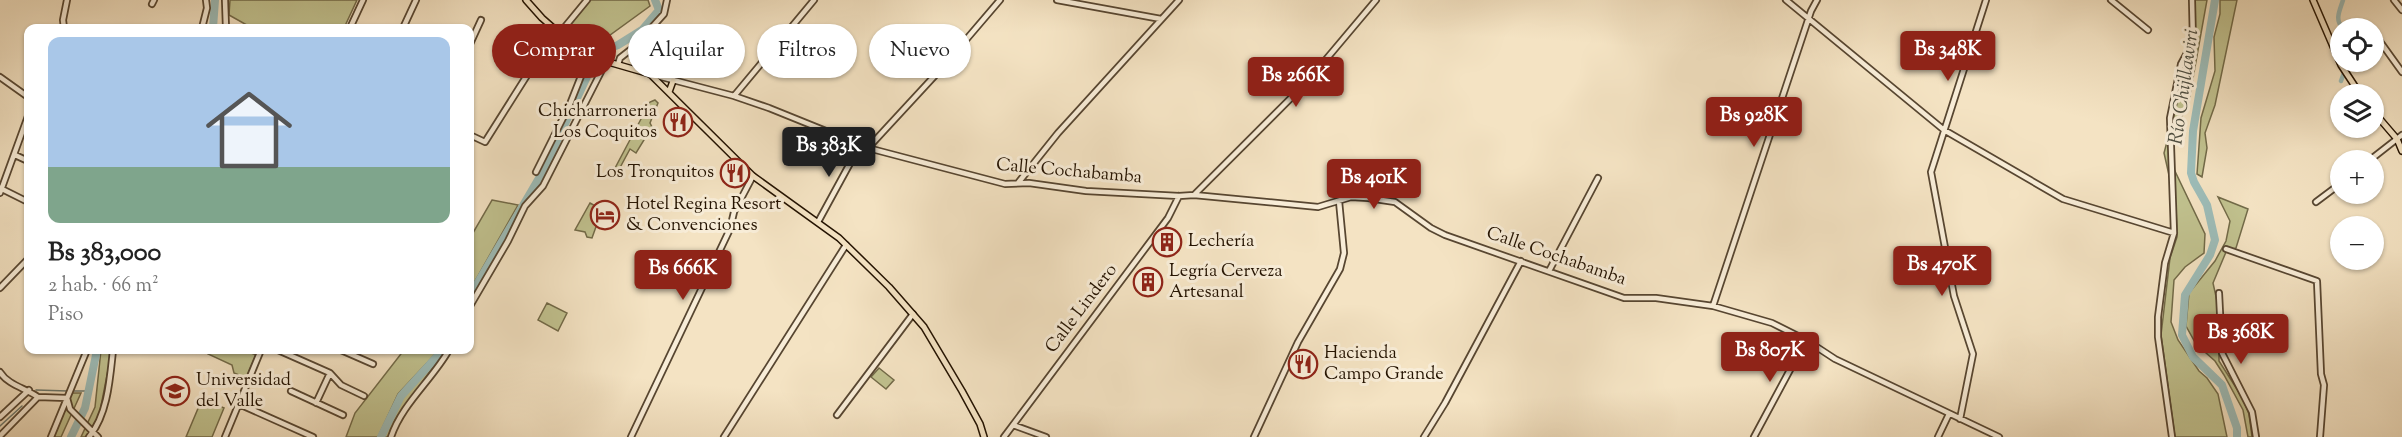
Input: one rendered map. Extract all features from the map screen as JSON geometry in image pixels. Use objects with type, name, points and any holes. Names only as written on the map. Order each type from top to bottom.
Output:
[{"type":"main road","name":"Calle Cochabamba","points":[[526,0],[549,24]]},
{"type":"main road","points":[[2313,0],[2341,65],[2352,84]]},
{"type":"main road","name":"Calle Cochabamba","points":[[618,64],[628,67]]},
{"type":"main road","points":[[654,78],[753,176],[846,245],[913,315],[924,327],[962,391],[980,424],[984,437]]},
{"type":"main road","points":[[669,92],[673,81]]},
{"type":"main road","points":[[2384,122],[2399,137],[2402,151]]},
{"type":"street","points":[[64,24],[67,0]]},
{"type":"street","points":[[203,24],[207,8],[206,0]]},
{"type":"street","points":[[225,0],[226,24]]},
{"type":"street","points":[[352,24],[363,0]]},
{"type":"street","points":[[405,24],[416,0]]},
{"type":"street","points":[[565,24],[587,0]]},
{"type":"street","points":[[618,64],[620,58],[634,47],[664,14],[667,0]]},
{"type":"street","points":[[734,96],[814,0]]},
{"type":"street","points":[[868,148],[941,69],[1000,0]]},
{"type":"street","points":[[1057,0],[1161,20]]},
{"type":"street","points":[[1018,183],[1058,133],[1179,0]]},
{"type":"street","points":[[1194,195],[1307,82],[1376,0]]},
{"type":"street","points":[[1786,0],[1944,130],[2063,199],[2174,233]]},
{"type":"street","points":[[1713,306],[1817,0]]},
{"type":"street","points":[[1960,419],[1973,354],[1954,296],[1931,172],[1986,0]]},
{"type":"street","points":[[2111,0],[2148,30]]},
{"type":"street","points":[[2172,437],[2158,337],[2158,317],[2165,263],[2174,233],[2170,118],[2181,64],[2193,42],[2192,0]]},
{"type":"street","points":[[2394,0],[2402,10]]},
{"type":"street","points":[[474,35],[481,20]]},
{"type":"street","points":[[2384,47],[2402,72]]},
{"type":"street","points":[[0,77],[24,94]]},
{"type":"street","points":[[474,137],[485,142],[527,78]]},
{"type":"street","points":[[536,172],[584,78]]},
{"type":"street","points":[[474,299],[508,241],[525,206],[543,186],[598,78]]},
{"type":"street","name":"Calle Cochabamba","points":[[663,78],[734,96],[801,119],[868,148],[1005,184],[1018,183],[1086,191],[1194,195],[1318,207],[1359,197],[1395,202],[1431,228],[1445,235],[1624,298],[1656,298],[1713,306],[1772,323],[1806,340],[1834,359],[1999,437]]},
{"type":"street","points":[[24,128],[1,190],[24,200]]},
{"type":"street","points":[[2383,150],[2399,137]]},
{"type":"street","points":[[818,222],[860,145]]},
{"type":"street","points":[[15,155],[24,159]]},
{"type":"street","points":[[631,437],[730,229],[734,212],[753,176]]},
{"type":"street","points":[[1549,271],[1598,178]]},
{"type":"street","points":[[2316,202],[2330,192]]},
{"type":"street","name":"Calle Lindero","points":[[1004,437],[1168,218],[1179,196]]},
{"type":"street","points":[[1254,437],[1298,342],[1340,269],[1344,253],[1339,201]]},
{"type":"street","points":[[724,437],[846,245]]},
{"type":"street","points":[[2226,249],[2317,281],[2321,374],[2324,385],[2320,437]]},
{"type":"street","points":[[1424,437],[1445,403],[1521,261]]},
{"type":"street","points":[[0,288],[24,263]]},
{"type":"street","points":[[2219,292],[2222,353],[2252,412],[2256,437]]},
{"type":"street","points":[[837,415],[913,315]]},
{"type":"street","points":[[1754,437],[1806,340]]},
{"type":"street","points":[[51,437],[85,354]]},
{"type":"street","points":[[88,437],[102,413],[111,374],[113,354]]},
{"type":"street","points":[[225,437],[259,354]]},
{"type":"street","points":[[287,354],[330,373],[341,385],[364,396]]},
{"type":"street","points":[[350,354],[373,364]]},
{"type":"street","points":[[391,437],[396,423],[447,354]]},
{"type":"street","points":[[0,372],[5,380],[38,397],[67,398]]},
{"type":"street","points":[[316,403],[330,373]]},
{"type":"street","points":[[0,417],[28,390]]},
{"type":"street","points":[[291,391],[343,415]]},
{"type":"street","points":[[0,436],[38,397]]},
{"type":"street","points":[[67,398],[70,409],[98,437]]},
{"type":"street","points":[[238,404],[310,436]]},
{"type":"street","points":[[1938,437],[1949,414]]},
{"type":"street","points":[[1013,425],[1046,437]]},
{"type":"green space","points":[[230,0],[357,0],[346,24],[245,24],[229,15]]},
{"type":"green space","points":[[590,0],[648,0],[650,6],[616,31],[616,24],[570,24]]},
{"type":"green space","points":[[2192,0],[2207,0],[2188,106],[2174,129],[2169,152],[2173,167],[2205,234],[2204,253],[2185,267],[2174,280],[2171,322],[2178,340],[2218,394],[2227,437],[2175,437],[2161,335],[2170,258],[2177,237],[2176,206],[2164,153],[2178,100],[2181,72],[2196,42]]},
{"type":"green space","points":[[2220,0],[2237,0],[2215,105],[2205,133],[2207,148],[2202,177],[2197,174],[2201,118],[2215,71],[2214,37],[2220,14]]},
{"type":"green space","points":[[655,100],[658,103],[650,123],[652,127],[636,153],[630,149],[616,175],[614,170],[650,102]]},
{"type":"green space","points":[[2218,197],[2248,209],[2236,248],[2226,252],[2213,283],[2219,310],[2219,361],[2242,397],[2249,414],[2252,437],[2248,437],[2243,410],[2224,375],[2215,361],[2196,344],[2186,326],[2189,293],[2215,261],[2226,241],[2230,221]]},
{"type":"green space","points":[[492,200],[518,205],[474,283],[474,231]]},
{"type":"green space","points":[[590,203],[606,212],[597,224],[592,238],[587,237],[585,232],[575,230]]},
{"type":"green space","points":[[547,303],[567,313],[558,331],[538,320]]},
{"type":"green space","points":[[101,354],[111,354],[99,416],[86,437],[81,437],[95,407]]},
{"type":"green space","points":[[208,354],[256,355],[246,378],[234,373],[232,365]]},
{"type":"green space","points":[[401,354],[435,354],[398,394],[378,437],[346,437],[355,413]]},
{"type":"green space","points":[[439,359],[395,420],[389,437],[384,437],[402,398]]},
{"type":"green space","points":[[879,368],[894,380],[886,389],[871,377]]},
{"type":"green space","points":[[72,393],[81,393],[61,437],[54,437],[67,399]]},
{"type":"green space","points":[[202,399],[224,408],[212,437],[186,437]]},
{"type":"waterway","points":[[213,24],[215,0]]},
{"type":"waterway","points":[[474,289],[542,173],[592,66],[602,51],[618,45],[642,30],[659,10],[655,0]]},
{"type":"waterway","name":"Río Chijllawiri","points":[[2215,0],[2193,131],[2191,173],[2207,205],[2215,240],[2210,255],[2185,295],[2182,335],[2193,357],[2222,385],[2237,428],[2237,437]]},
{"type":"waterway","points":[[2338,18],[2343,0]]},
{"type":"waterway","points":[[2341,81],[2344,72]]},
{"type":"waterway","points":[[71,437],[85,408],[96,354]]},
{"type":"waterway","points":[[381,437],[401,396],[439,354]]},
{"type":"waterway","points":[[36,390],[68,391]]},
{"type":"waterway","points":[[72,391],[89,391]]},
{"type":"waterway","points":[[0,426],[22,406]]},
{"type":"place","name":"Chicharroneria Los Coquitos","points":[[678,122]]},
{"type":"place","name":"Los Tronquitos","points":[[735,173]]},
{"type":"place","name":"Hotel Regina Resort & Convenciones","points":[[605,215]]},
{"type":"place","name":"Lechería","points":[[1167,242]]},
{"type":"place","name":"Legría Cerveza Artesanal","points":[[1148,282]]},
{"type":"place","name":"Hacienda Campo Grande","points":[[1303,364]]},
{"type":"place","name":"Universidad del Valle","points":[[175,391]]}]
